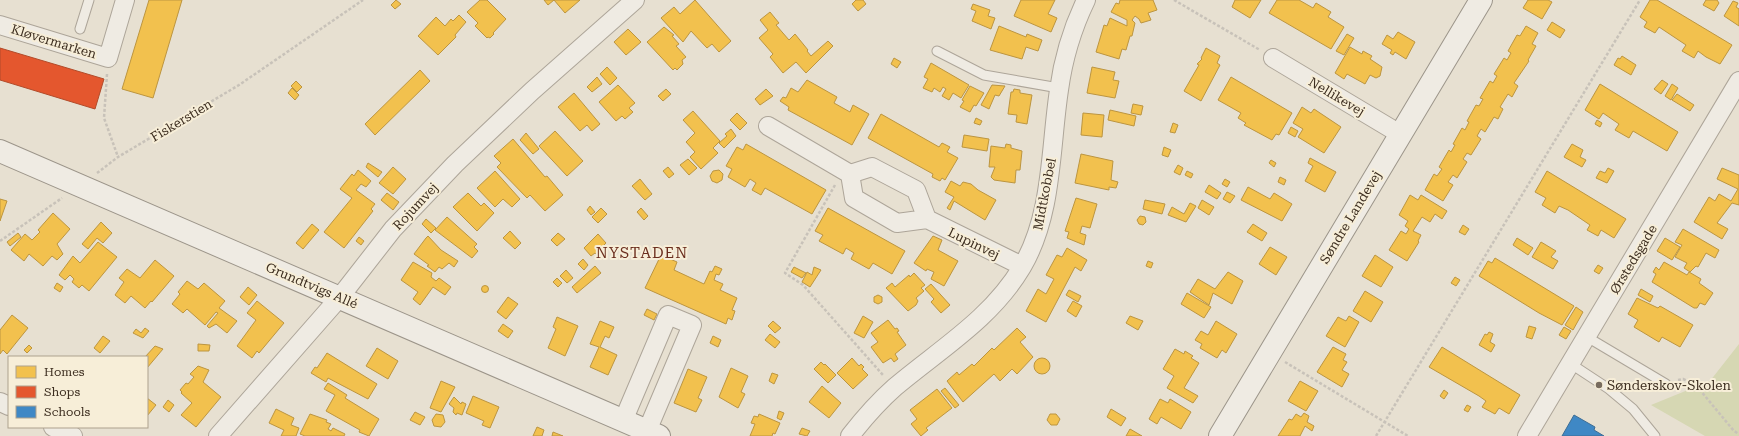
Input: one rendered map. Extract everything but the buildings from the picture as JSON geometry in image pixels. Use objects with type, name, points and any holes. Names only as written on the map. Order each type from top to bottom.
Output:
[{"type":"street","points":[[108,58],[125,0]]},
{"type":"street","name":"Rojumvej","points":[[218,436],[340,297],[393,229],[454,164],[532,91],[635,0]]},
{"type":"street","name":"Midtkobbel","points":[[850,436],[865,417],[895,388],[972,326],[1000,298],[1022,266],[1038,231],[1047,190],[1059,88],[1068,49],[1086,0]]},
{"type":"street","name":"Søndre Landevej","points":[[1220,436],[1400,134],[1482,0]]},
{"type":"street","name":"Kløvermarken","points":[[0,25],[108,58]]},
{"type":"street","name":"Nellikevej","points":[[1273,58],[1400,134]]},
{"type":"street","name":"Ørstedsgade","points":[[1527,436],[1739,81]]},
{"type":"street","points":[[768,126],[846,172],[872,167],[916,190],[927,219],[897,223],[854,198],[846,172]]},
{"type":"street","name":"Grundtvigs Allé","points":[[0,151],[340,297],[623,421],[653,433],[692,325],[668,315],[623,421]]},
{"type":"street","name":"Lupinvej","points":[[927,219],[1022,266]]},
{"type":"street","points":[[56,428],[73,436]]},
{"type":"lane","points":[[80,29],[89,0]]},
{"type":"lane","points":[[937,51],[984,75],[1059,88]]},
{"type":"lane","points":[[1587,337],[1666,384]]},
{"type":"lane","points":[[1571,364],[1609,389],[1632,409],[1655,436]]},
{"type":"path","name":"Fiskerstien","points":[[0,241],[118,157],[239,85],[363,0]]},
{"type":"path","points":[[1174,0],[1273,58]]},
{"type":"path","points":[[1376,436],[1640,0]]},
{"type":"path","points":[[108,58],[104,118],[118,157]]},
{"type":"path","points":[[846,172],[785,273],[803,285],[895,388]]},
{"type":"path","points":[[1270,352],[1408,436]]},
{"type":"path","points":[[1666,384],[1683,379],[1695,384],[1734,431],[1739,434]]},
{"type":"green space","points":[[1739,344],[1739,436],[1705,436],[1651,405],[1710,381]]},
{"type":"place","name":"Sønderskov-Skolen","points":[[1599,385]]},
{"type":"district","name":"NYSTADEN","points":[[642,253]]}]
